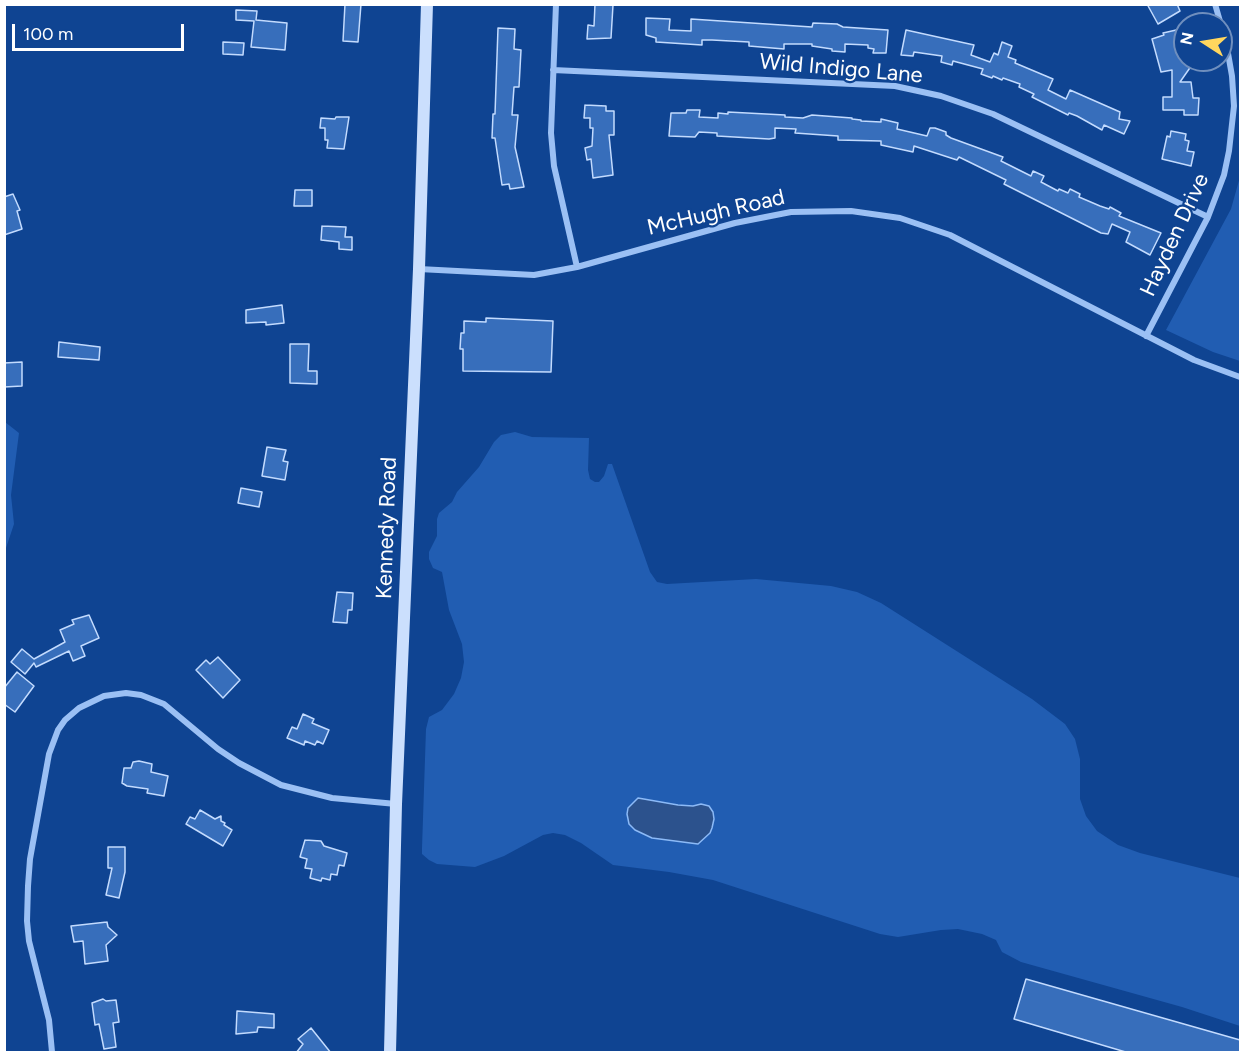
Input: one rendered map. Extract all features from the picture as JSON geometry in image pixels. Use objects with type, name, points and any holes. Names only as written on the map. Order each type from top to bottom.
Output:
[{"type":"main road","name":"Kennedy Road","points":[[390,1053],[396,804],[419,269],[427,4]]},
{"type":"street","points":[[556,4],[551,133],[554,166],[577,267]]},
{"type":"street","name":"Hayden Drive","points":[[1146,336],[1208,217],[1224,174],[1233,129],[1234,106],[1226,42],[1215,4]]},
{"type":"street","name":"Wild Indigo Lane","points":[[553,70],[895,86],[941,96],[993,114],[1208,217]]},
{"type":"street","name":"McHugh Road","points":[[419,269],[534,275],[577,267],[735,223],[791,212],[851,211],[900,218],[950,235],[1194,360],[1240,377]]},
{"type":"street","points":[[52,1053],[49,1020],[29,941],[27,921],[30,859],[49,754],[58,730],[78,708],[104,696],[126,693],[141,695],[164,704],[215,747],[239,763],[281,785],[332,798],[396,804]]},
{"type":"shaded area","points":[[1240,177],[1240,361],[1213,352],[1166,330],[1231,209]]},
{"type":"shaded area","points":[[5,422],[19,433],[11,495],[14,524],[5,551]]},
{"type":"shaded area","points":[[515,432],[532,437],[589,438],[590,479],[599,482],[608,464],[612,464],[650,572],[657,582],[667,584],[756,579],[831,586],[857,592],[881,603],[1032,699],[1065,724],[1075,739],[1080,759],[1080,799],[1086,816],[1097,831],[1118,845],[1140,853],[1240,878],[1240,1026],[1182,1007],[1021,962],[1002,952],[996,940],[982,934],[958,929],[898,937],[880,934],[713,880],[613,865],[565,835],[553,833],[543,835],[504,856],[475,867],[437,864],[429,860],[422,854],[426,729],[429,717],[442,710],[454,694],[461,678],[464,662],[462,644],[449,610],[442,572],[433,568],[429,552],[437,536],[439,513],[452,502],[457,492],[479,467],[494,442],[501,435]],"holes":[[[644,799],[678,805],[709,806],[652,838]]]},
{"type":"shaded area","points":[[638,798],[678,805],[709,806],[714,819],[710,833],[698,844],[652,838],[635,830],[629,824],[627,814],[628,808]]},
{"type":"building","points":[[345,4],[361,4],[358,42],[343,41]]},
{"type":"building","points":[[595,4],[613,5],[611,38],[587,39],[588,25],[594,26]]},
{"type":"building","points":[[1147,4],[1177,4],[1180,11],[1173,12],[1173,15],[1158,24]]},
{"type":"building","points":[[236,10],[257,11],[256,20],[287,23],[285,50],[251,47],[254,21],[236,20]]},
{"type":"building","points":[[646,18],[670,19],[669,30],[691,31],[691,19],[812,27],[813,23],[837,24],[843,27],[888,30],[886,53],[873,53],[874,49],[868,48],[868,45],[845,44],[845,52],[832,51],[832,49],[812,46],[812,44],[784,44],[784,49],[749,46],[749,42],[702,40],[702,45],[656,42],[656,38],[646,35]]},
{"type":"building","points":[[498,28],[515,29],[514,49],[521,50],[519,87],[514,87],[512,115],[518,115],[515,147],[524,187],[510,189],[509,184],[502,185],[495,138],[492,138]]},
{"type":"building","points":[[906,30],[974,45],[971,55],[990,62],[994,53],[998,55],[1002,42],[1012,46],[1008,57],[1016,60],[1015,63],[1053,79],[1048,90],[1066,99],[1070,90],[1120,112],[1119,119],[1130,121],[1124,134],[1104,125],[1102,130],[1077,116],[1069,113],[1068,115],[1032,97],[1034,94],[1019,87],[1020,84],[981,74],[983,69],[953,61],[952,65],[941,62],[942,56],[914,52],[913,56],[901,55]]},
{"type":"building","points":[[1173,31],[1173,72],[1187,72],[1180,82],[1191,82],[1193,98],[1199,98],[1198,115],[1184,115],[1184,110],[1163,110],[1163,97],[1172,97],[1172,70],[1161,72],[1152,39],[1164,35],[1163,33]]},
{"type":"building","points":[[223,42],[244,43],[243,55],[223,54]]},
{"type":"building","points":[[585,105],[606,106],[606,111],[614,111],[614,135],[609,135],[613,175],[593,178],[591,159],[587,160],[585,148],[592,146],[593,128],[590,128],[590,118],[584,118]]},
{"type":"building","points":[[687,110],[700,110],[699,117],[718,118],[718,113],[728,114],[728,112],[803,118],[812,115],[881,122],[881,119],[898,123],[897,129],[927,136],[930,128],[935,128],[946,132],[946,135],[951,138],[1003,157],[1001,161],[1031,176],[1033,171],[1044,176],[1041,182],[1058,191],[1059,189],[1068,193],[1070,189],[1080,194],[1079,197],[1109,209],[1110,207],[1121,213],[1119,216],[1161,233],[1150,255],[1126,242],[1130,232],[1112,224],[1108,234],[1101,233],[1004,184],[1006,180],[959,157],[957,160],[914,146],[913,152],[881,145],[881,141],[838,140],[838,136],[795,133],[796,129],[775,128],[775,138],[769,139],[717,136],[717,133],[699,132],[695,137],[669,136],[671,113],[686,113]]},
{"type":"building","points":[[336,117],[349,117],[344,149],[327,148],[325,128],[320,128],[321,118],[335,119]]},
{"type":"building","points":[[1171,131],[1186,134],[1185,140],[1189,141],[1187,151],[1194,152],[1191,166],[1162,159],[1167,136],[1170,137]]},
{"type":"building","points":[[295,190],[312,190],[312,206],[294,206]]},
{"type":"building","points":[[13,194],[20,210],[17,211],[22,229],[4,235],[4,197]]},
{"type":"building","points":[[322,226],[346,227],[345,237],[352,237],[352,250],[339,249],[339,242],[321,240]]},
{"type":"building","points":[[282,305],[284,323],[266,325],[266,322],[246,323],[246,310]]},
{"type":"building","points":[[486,318],[553,321],[551,372],[463,371],[463,349],[460,349],[464,321],[486,322]]},
{"type":"building","points":[[59,342],[100,347],[99,360],[58,357]]},
{"type":"building","points":[[290,344],[309,344],[308,371],[317,371],[317,384],[290,383]]},
{"type":"building","points":[[22,362],[22,386],[4,387],[4,363]]},
{"type":"building","points":[[267,447],[286,450],[283,461],[288,462],[285,480],[262,476]]},
{"type":"building","points":[[241,488],[262,492],[259,507],[238,503]]},
{"type":"building","points":[[337,592],[353,593],[352,610],[348,610],[347,623],[333,622]]},
{"type":"building","points":[[89,615],[99,638],[81,646],[85,656],[73,661],[69,651],[36,667],[34,663],[25,674],[11,662],[22,649],[34,659],[65,642],[60,630],[74,624],[72,620]]},
{"type":"building","points":[[218,657],[240,680],[223,698],[196,670],[206,660],[210,664]]},
{"type":"building","points":[[17,672],[34,686],[15,712],[4,704],[4,688]]},
{"type":"building","points":[[303,714],[314,719],[312,723],[329,730],[323,744],[317,741],[315,745],[305,741],[304,745],[287,738],[292,727],[297,729]]},
{"type":"building","points":[[133,762],[152,764],[151,772],[168,776],[164,796],[147,793],[148,789],[122,783],[124,768],[131,768]]},
{"type":"building","points":[[200,810],[215,819],[221,816],[224,825],[232,830],[223,846],[186,824],[190,817],[195,819]]},
{"type":"building","points":[[305,840],[321,841],[324,846],[347,853],[344,866],[339,865],[337,875],[331,874],[330,880],[322,878],[321,881],[310,878],[312,869],[305,868],[307,859],[300,857]]},
{"type":"building","points":[[108,847],[125,847],[125,872],[119,898],[106,895],[112,868],[108,868]]},
{"type":"building","points":[[107,922],[108,927],[117,935],[106,945],[108,961],[85,964],[83,941],[74,942],[71,926]]},
{"type":"building","points":[[1026,979],[1240,1040],[1240,1053],[1129,1053],[1014,1019]]},
{"type":"building","points":[[103,999],[116,1000],[119,1022],[113,1023],[116,1047],[104,1049],[99,1024],[95,1025],[92,1003]]},
{"type":"building","points":[[237,1011],[274,1014],[274,1028],[258,1027],[257,1032],[236,1034]]},
{"type":"building","points":[[311,1028],[331,1053],[296,1053],[303,1044],[298,1039]]}]
